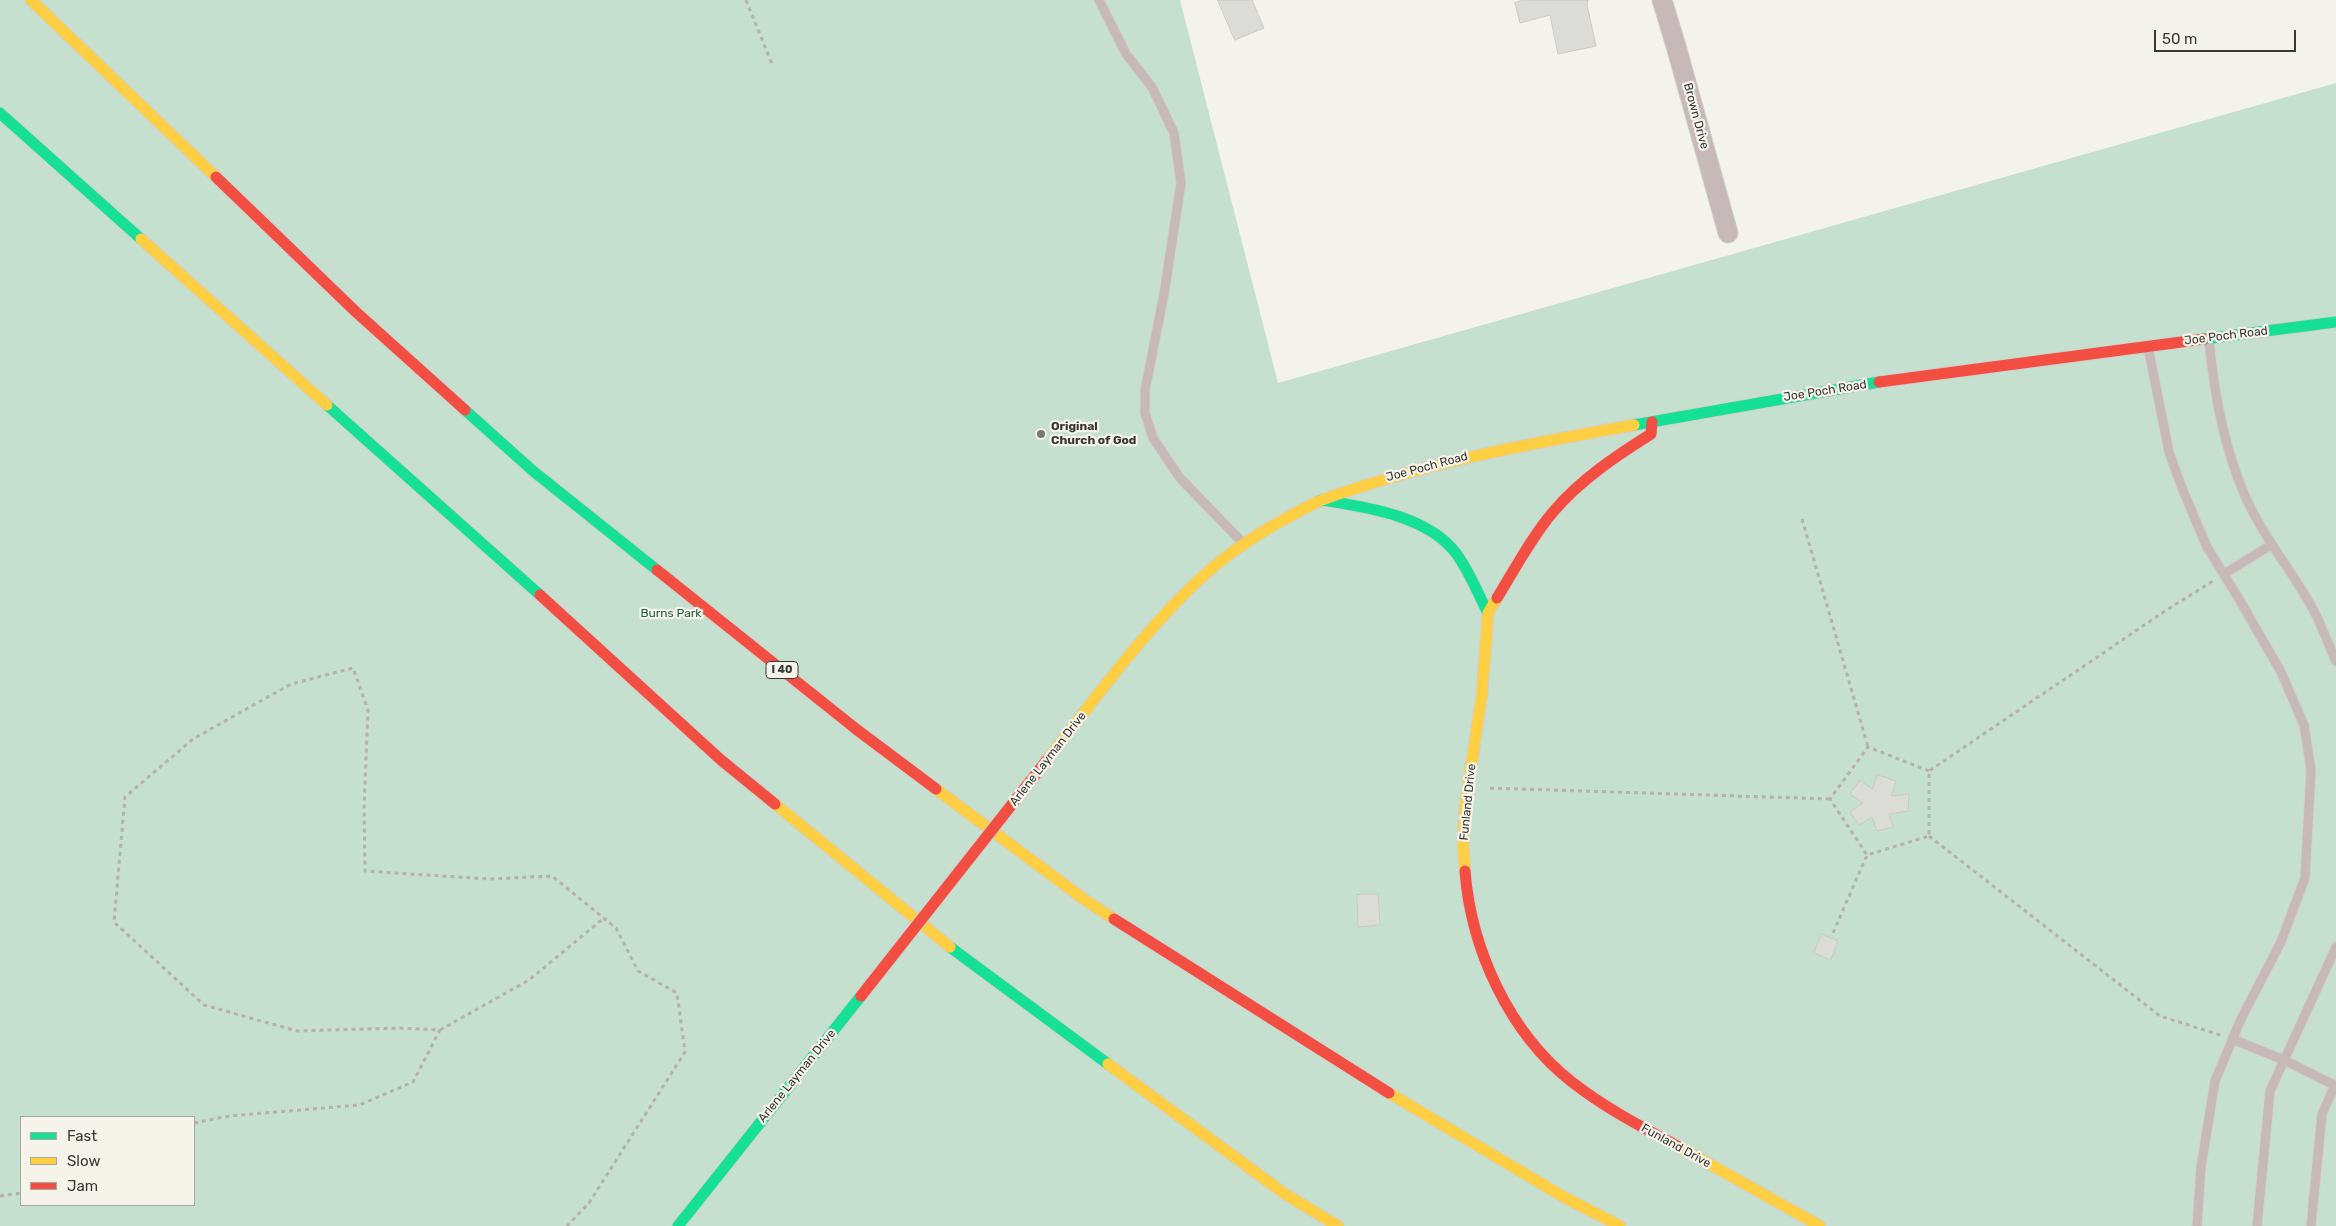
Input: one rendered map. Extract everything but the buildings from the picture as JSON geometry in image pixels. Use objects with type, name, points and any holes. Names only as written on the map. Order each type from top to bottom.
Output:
[{"type":"main road","name":"I 40","points":[[31,0],[356,312],[533,471],[856,729],[1085,900],[1367,1080],[1562,1196],[1620,1226]]},
{"type":"main road","points":[[0,113],[512,569],[728,766],[974,967],[1285,1194],[1338,1226]]},
{"type":"main road","name":"Joe Poch Road","points":[[1322,500],[1358,486],[1442,462],[1512,446],[1821,391],[1926,375],[2336,322]]},
{"type":"main road","name":"Funland Drive","points":[[1652,422],[1651,434],[1606,462],[1554,512],[1536,535],[1488,613],[1482,694],[1468,787],[1463,846],[1466,885],[1473,923],[1497,986],[1517,1021],[1542,1053],[1570,1081],[1601,1104],[1820,1226]]},
{"type":"main road","name":"Arlene Layman Drive","points":[[678,1226],[1132,653],[1186,593],[1221,561],[1276,523],[1322,500]]},
{"type":"main road","points":[[1322,500],[1380,510],[1434,533],[1455,552],[1488,613]]},
{"type":"street","name":"Brown Drive","points":[[1662,0],[1728,233]]},
{"type":"lane","points":[[1099,0],[1126,54],[1152,87],[1174,133],[1181,183],[1164,294],[1145,390],[1145,413],[1153,438],[1180,478],[1244,544]]},
{"type":"lane","points":[[2209,339],[2212,373],[2224,432],[2246,497],[2271,545],[2309,603],[2336,661]]},
{"type":"lane","points":[[2148,347],[2169,452],[2207,547],[2281,672],[2304,725],[2311,770],[2305,878],[2281,942],[2232,1039],[2215,1081],[2201,1167],[2197,1226]]},
{"type":"lane","points":[[2224,574],[2271,545]]},
{"type":"lane","points":[[2257,1226],[2270,1091],[2336,947]]},
{"type":"lane","points":[[2232,1039],[2284,1060],[2335,1085],[2322,1114],[2312,1226]]},
{"type":"path","points":[[746,0],[772,64]]},
{"type":"path","points":[[1802,519],[1868,747]]},
{"type":"path","points":[[1929,771],[2168,609],[2224,574]]},
{"type":"path","points":[[567,1226],[589,1203],[685,1052],[677,993],[638,971],[616,928],[604,918],[552,876],[490,879],[365,871],[364,808],[368,710],[353,668],[291,684],[193,739],[124,797],[114,922],[204,1006],[297,1031],[400,1028],[440,1030],[529,980],[604,918]]},
{"type":"path","points":[[1868,747],[1929,771]]},
{"type":"path","points":[[1830,799],[1868,747]]},
{"type":"path","points":[[1929,771],[1929,836]]},
{"type":"path","points":[[1468,787],[1830,799]]},
{"type":"path","points":[[1830,799],[1867,855]]},
{"type":"path","points":[[1929,836],[2160,1016],[2232,1039]]},
{"type":"path","points":[[1833,933],[1867,855],[1929,836]]},
{"type":"path","points":[[195,1123],[229,1116],[359,1105],[413,1082],[440,1030]]},
{"type":"path","points":[[0,1196],[20,1193]]},
{"type":"green space","name":"Burns Park","points":[[0,0],[1180,0],[1278,383],[2336,83],[2336,1226],[0,1226]]},
{"type":"traffic: fast","points":[[0,113],[141,239]]},
{"type":"traffic: fast","points":[[2204,339],[2336,322]]},
{"type":"traffic: fast","points":[[1634,425],[1879,382]]},
{"type":"traffic: fast","points":[[327,405],[540,595]]},
{"type":"traffic: fast","points":[[465,410],[533,471],[657,570]]},
{"type":"traffic: fast","points":[[1319,501],[1375,510],[1412,521],[1428,529],[1443,539],[1455,552],[1469,574],[1488,613]]},
{"type":"traffic: fast","points":[[950,947],[1108,1064]]},
{"type":"traffic: fast","points":[[678,1226],[861,996]]},
{"type":"traffic: slow","points":[[31,0],[216,177]]},
{"type":"traffic: slow","points":[[141,239],[327,405]]},
{"type":"traffic: slow","points":[[1322,500],[1399,475],[1438,465],[1516,447],[1634,425]]},
{"type":"traffic: slow","points":[[1047,760],[1108,681],[1152,629],[1198,581],[1222,560],[1257,535],[1319,501]]},
{"type":"traffic: slow","points":[[1465,871],[1463,846],[1465,808],[1482,694],[1488,613],[1497,598]]},
{"type":"traffic: slow","points":[[936,789],[1085,900],[1114,919]]},
{"type":"traffic: slow","points":[[775,804],[950,947]]},
{"type":"traffic: slow","points":[[1108,1064],[1285,1194],[1338,1226]]},
{"type":"traffic: slow","points":[[1389,1093],[1562,1196],[1620,1226]]},
{"type":"traffic: slow","points":[[1679,1147],[1820,1226]]},
{"type":"traffic: jam","points":[[216,177],[356,312],[465,410]]},
{"type":"traffic: jam","points":[[1879,382],[2204,339]]},
{"type":"traffic: jam","points":[[1497,598],[1530,543],[1553,512],[1587,479],[1651,434],[1652,422]]},
{"type":"traffic: jam","points":[[657,570],[856,729],[936,789]]},
{"type":"traffic: jam","points":[[540,595],[721,760],[775,804]]},
{"type":"traffic: jam","points":[[861,996],[1047,760]]},
{"type":"traffic: jam","points":[[1465,871],[1475,930],[1485,959],[1497,987],[1512,1014],[1530,1039],[1550,1062],[1572,1082],[1624,1117],[1679,1147]]},
{"type":"traffic: jam","points":[[1114,919],[1389,1093]]},
{"type":"place","name":"Original Church of God","points":[[1041,434]]}]
